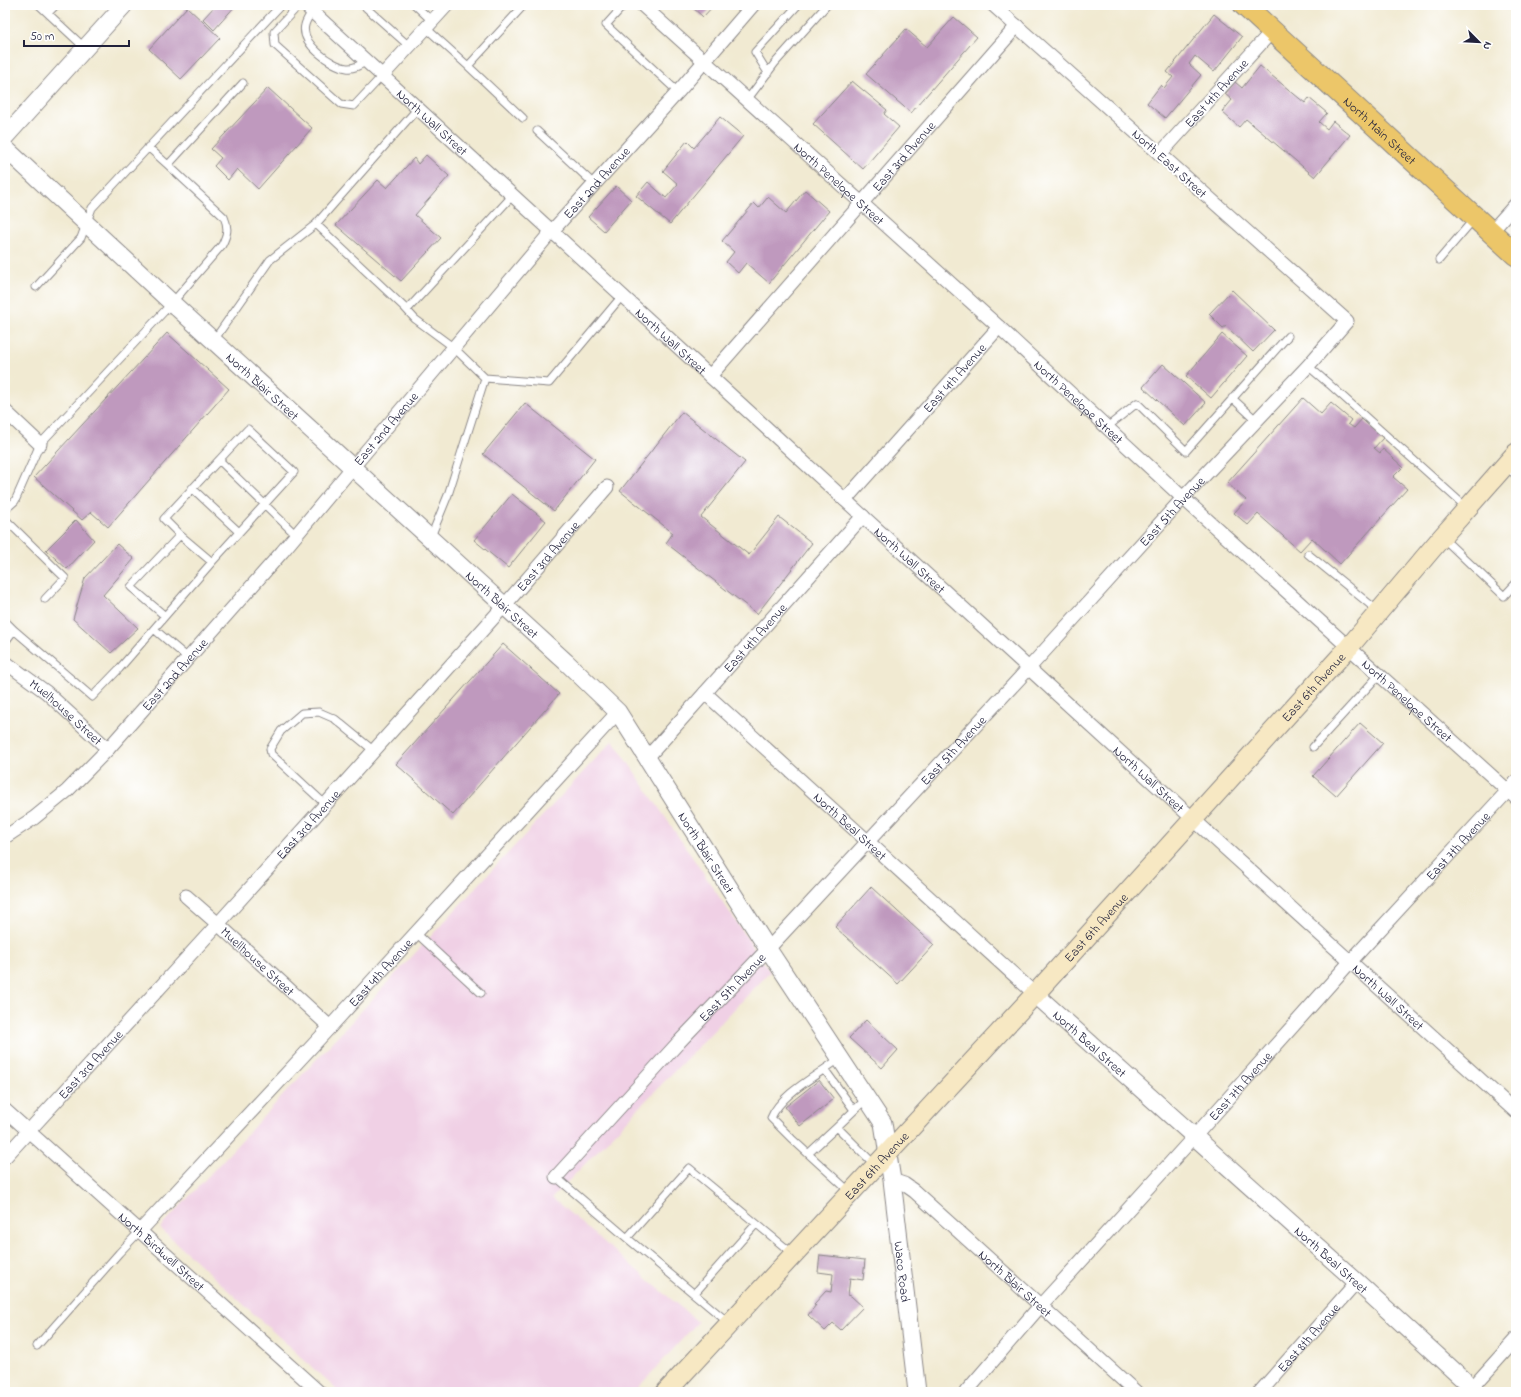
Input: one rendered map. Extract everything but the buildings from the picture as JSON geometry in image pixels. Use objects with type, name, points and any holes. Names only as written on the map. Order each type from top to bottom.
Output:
[{"type":"main road","name":"North Main Street","points":[[1244,5],[1516,254]]},
{"type":"main road","name":"East 6th Avenue","points":[[666,1392],[1035,994],[1349,647],[1467,508],[1512,465]]},
{"type":"street","points":[[5,137],[124,5]]},
{"type":"street","points":[[382,76],[446,5]]},
{"type":"street","name":"North Penelope Street","points":[[642,5],[999,327],[1106,428],[1379,675],[1513,790]]},
{"type":"street","name":"East 2nd Avenue","points":[[5,837],[34,818],[67,791],[108,749],[296,535],[552,231],[678,92],[753,5]]},
{"type":"street","name":"North East Street","points":[[993,5],[1347,321]]},
{"type":"street","name":"North Wall Street","points":[[309,8],[1193,819],[1516,1112]]},
{"type":"street","name":"East 3rd Avenue","points":[[710,376],[1017,26]]},
{"type":"street","name":"East 4th Avenue","points":[[1160,154],[1272,31]]},
{"type":"street","name":"North Blair Street","points":[[5,148],[352,468],[566,662],[618,712],[646,759],[768,949],[883,1123],[888,1151]]},
{"type":"street","points":[[1491,232],[1516,204]]},
{"type":"street","name":"East 5th Avenue","points":[[556,1177],[679,1042],[768,949],[1028,668],[1183,498],[1308,366],[1347,321]]},
{"type":"street","name":"East 4th Avenue","points":[[845,500],[999,327]]},
{"type":"street","points":[[5,411],[40,444]]},
{"type":"street","name":"East 3rd Avenue","points":[[5,1157],[326,805],[504,606],[607,487]]},
{"type":"street","name":"East 4th Avenue","points":[[646,759],[863,516]]},
{"type":"street","name":"Muelhouse Street","points":[[5,662],[46,692],[108,749]]},
{"type":"street","name":"North Beal Street","points":[[706,693],[1035,994],[1357,1282],[1475,1390]]},
{"type":"street","name":"East 4th Avenue","points":[[140,1231],[330,1027],[618,712]]},
{"type":"street","name":"East 7th Avenue","points":[[966,1392],[1041,1305],[1194,1137],[1350,962],[1513,790]]},
{"type":"street","name":"Muellhouse Street","points":[[186,896],[330,1027]]},
{"type":"street","name":"North Birdwell Street","points":[[5,1110],[319,1392]]},
{"type":"street","name":"Waco Road","points":[[888,1151],[918,1392]]},
{"type":"street","name":"North Blair Street","points":[[892,1180],[904,1184],[914,1191],[1136,1392]]},
{"type":"street","name":"East 8th Avenue","points":[[1260,1392],[1357,1282]]},
{"type":"street","points":[[1475,1390],[1516,1339]]},
{"type":"lane","points":[[39,5],[85,48]]},
{"type":"lane","points":[[48,13],[56,5]]},
{"type":"lane","points":[[36,287],[81,238],[92,208],[281,5]]},
{"type":"lane","points":[[299,5],[274,32],[275,45],[341,104],[354,106],[382,76]]},
{"type":"lane","points":[[363,5],[410,46]]},
{"type":"lane","points":[[415,5],[429,24],[468,66],[523,118]]},
{"type":"lane","points":[[468,66],[524,5]]},
{"type":"lane","points":[[624,5],[606,25],[678,92]]},
{"type":"lane","points":[[768,73],[755,52],[798,5]]},
{"type":"lane","points":[[747,100],[775,63],[827,5]]},
{"type":"lane","points":[[309,8],[304,25],[305,32],[308,40],[314,48],[329,62],[348,68],[355,67],[367,61]]},
{"type":"lane","points":[[168,165],[243,83]]},
{"type":"lane","points":[[214,340],[270,260],[316,224],[418,108]]},
{"type":"lane","points":[[536,131],[594,184]]},
{"type":"lane","points":[[5,510],[15,501],[40,444],[172,303],[222,245],[227,235],[228,225],[224,217],[148,147]]},
{"type":"lane","points":[[407,310],[513,195]]},
{"type":"lane","points":[[1439,260],[1475,217]]},
{"type":"lane","points":[[316,224],[415,319],[453,347],[485,378],[549,383],[622,296]]},
{"type":"lane","points":[[1106,428],[1137,403],[1186,451],[1288,336]]},
{"type":"lane","points":[[1308,366],[1467,508]]},
{"type":"lane","points":[[430,539],[448,495],[485,378]]},
{"type":"lane","points":[[1232,398],[1257,421]]},
{"type":"lane","points":[[5,621],[92,697],[119,669],[212,562],[294,472],[248,429],[164,519],[180,535],[212,562]]},
{"type":"lane","points":[[219,460],[296,535]]},
{"type":"lane","points":[[192,488],[239,532]]},
{"type":"lane","points":[[5,519],[65,578],[44,599]]},
{"type":"lane","points":[[165,616],[131,587],[180,535]]},
{"type":"lane","points":[[1442,537],[1504,596],[1516,583]]},
{"type":"lane","points":[[1308,554],[1379,612]]},
{"type":"lane","points":[[5,642],[14,630]]},
{"type":"lane","points":[[154,630],[188,658]]},
{"type":"lane","points":[[1313,747],[1379,675]]},
{"type":"lane","points":[[326,805],[271,754],[270,749],[281,731],[302,713],[319,712],[335,719],[374,751]]},
{"type":"lane","points":[[416,933],[481,993]]},
{"type":"lane","points":[[840,1058],[825,1070],[812,1076],[775,1109],[771,1118],[850,1192]]},
{"type":"lane","points":[[825,1070],[854,1110]]},
{"type":"lane","points":[[809,1153],[866,1098]]},
{"type":"lane","points":[[837,1127],[875,1165]]},
{"type":"lane","points":[[627,1238],[689,1168],[793,1254]]},
{"type":"lane","points":[[556,1177],[729,1323]]},
{"type":"lane","points":[[694,1294],[756,1224]]},
{"type":"lane","points":[[37,1346],[114,1258],[140,1231]]},
{"type":"shaded area","points":[[613,740],[770,972],[552,1198],[698,1322],[634,1392],[339,1392],[160,1228]]}]
